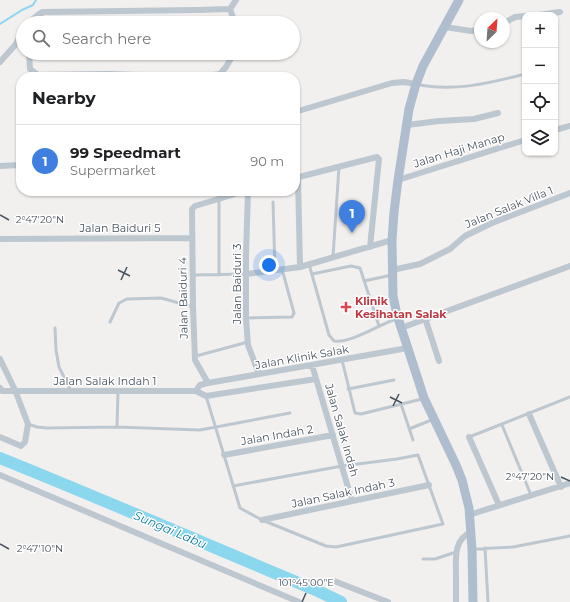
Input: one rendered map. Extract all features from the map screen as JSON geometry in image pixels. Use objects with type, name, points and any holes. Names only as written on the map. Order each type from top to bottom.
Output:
[{"type":"main road","points":[[460,0],[423,66],[416,84],[407,125],[398,180],[392,240],[392,272],[393,296],[398,318],[424,398],[456,464],[462,480],[470,515],[473,602]]},
{"type":"street","points":[[230,9],[236,0]]},
{"type":"street","points":[[37,16],[42,12],[230,9]]},
{"type":"street","points":[[230,9],[232,16]]},
{"type":"street","points":[[40,16],[42,12]]},
{"type":"street","points":[[510,20],[515,17],[522,16]]},
{"type":"street","points":[[445,27],[474,31]]},
{"type":"street","points":[[0,62],[16,44]]},
{"type":"street","points":[[29,60],[30,70],[33,72]]},
{"type":"street","points":[[222,72],[230,60]]},
{"type":"street","points":[[300,111],[392,83],[404,82],[416,84]]},
{"type":"street","points":[[407,125],[474,119],[498,113]]},
{"type":"street","points":[[558,129],[570,126]]},
{"type":"street","name":"Jalan Haji Manap","points":[[398,180],[522,141]]},
{"type":"street","points":[[300,176],[377,157],[379,159],[370,247]]},
{"type":"street","points":[[0,166],[16,165]]},
{"type":"street","name":"Jalan Salak Villa 1","points":[[392,272],[420,264],[450,249],[465,236],[492,223],[570,193]]},
{"type":"street","points":[[219,199],[230,196]]},
{"type":"street","name":"Jalan Baiduri 3","points":[[247,196],[246,318],[248,342],[259,374]]},
{"type":"street","points":[[298,196],[300,267]]},
{"type":"street","name":"Jalan Baiduri 4","points":[[208,383],[194,357],[192,209],[195,206],[219,199]]},
{"type":"street","name":"Jalan Baiduri 5","points":[[0,238],[192,238]]},
{"type":"street","points":[[247,274],[300,267],[392,240]]},
{"type":"street","points":[[401,328],[570,266]]},
{"type":"street","points":[[425,318],[439,361]]},
{"type":"street","name":"Jalan Klinik Salak","points":[[196,391],[200,385],[208,383],[408,348]]},
{"type":"street","points":[[0,359],[15,390],[28,424],[24,442],[20,446],[0,437]]},
{"type":"street","name":"Jalan Salak Indah","points":[[312,365],[352,501]]},
{"type":"street","points":[[196,391],[206,396],[316,379]]},
{"type":"street","name":"Jalan Salak Indah 1","points":[[0,388],[2,391],[196,391]]},
{"type":"street","points":[[529,414],[561,487]]},
{"type":"street","name":"Jalan Indah 2","points":[[224,455],[333,436]]},
{"type":"street","points":[[469,437],[499,505]]},
{"type":"street","points":[[0,476],[299,602]]},
{"type":"street","points":[[470,515],[570,483]]},
{"type":"street","name":"Jalan Salak Indah 3","points":[[262,520],[429,485]]},
{"type":"street","points":[[456,602],[456,552],[458,543],[466,534],[471,532]]},
{"type":"street","points":[[334,581],[388,602]]},
{"type":"lane","points":[[416,84],[429,87],[452,87],[493,82],[521,75]]},
{"type":"lane","points":[[333,257],[339,166]]},
{"type":"lane","points":[[219,199],[219,275]]},
{"type":"lane","points":[[273,202],[275,270]]},
{"type":"lane","points":[[310,264],[330,334],[334,341],[340,342],[398,318]]},
{"type":"lane","points":[[312,274],[351,266],[360,268],[379,326]]},
{"type":"lane","points":[[246,318],[292,317],[294,313],[282,269]]},
{"type":"lane","points":[[364,281],[392,272]]},
{"type":"lane","points":[[193,276],[247,274]]},
{"type":"lane","points":[[110,322],[119,303],[127,299],[161,298],[193,307]]},
{"type":"lane","points":[[55,328],[56,350],[60,367],[71,391]]},
{"type":"lane","points":[[194,357],[248,342]]},
{"type":"lane","points":[[342,360],[355,414],[361,414],[424,398]]},
{"type":"lane","points":[[348,389],[394,380]]},
{"type":"lane","points":[[117,427],[118,391]]},
{"type":"lane","points":[[206,396],[216,427],[233,486],[240,508],[262,520],[326,546],[336,547],[443,524],[418,455],[342,466],[233,486]]},
{"type":"lane","points":[[469,437],[570,397]]},
{"type":"lane","points":[[401,404],[413,440]]},
{"type":"lane","points":[[28,424],[47,428],[117,427],[200,430],[290,414]]},
{"type":"lane","points":[[409,429],[434,419]]},
{"type":"lane","points":[[502,424],[531,496]]},
{"type":"lane","points":[[472,549],[513,547],[570,536]]},
{"type":"lane","points":[[485,548],[488,602]]},
{"type":"lane","points":[[423,559],[435,559],[456,552]]},
{"type":"waterway","points":[[0,24],[33,5],[36,0]]},
{"type":"waterway","name":"Sungai Labu","points":[[0,458],[341,602]]},
{"type":"place","name":"99 Speedmart","points":[[352,233]]},
{"type":"place","name":"Klinik Kesihatan Salak","points":[[346,307]]}]
